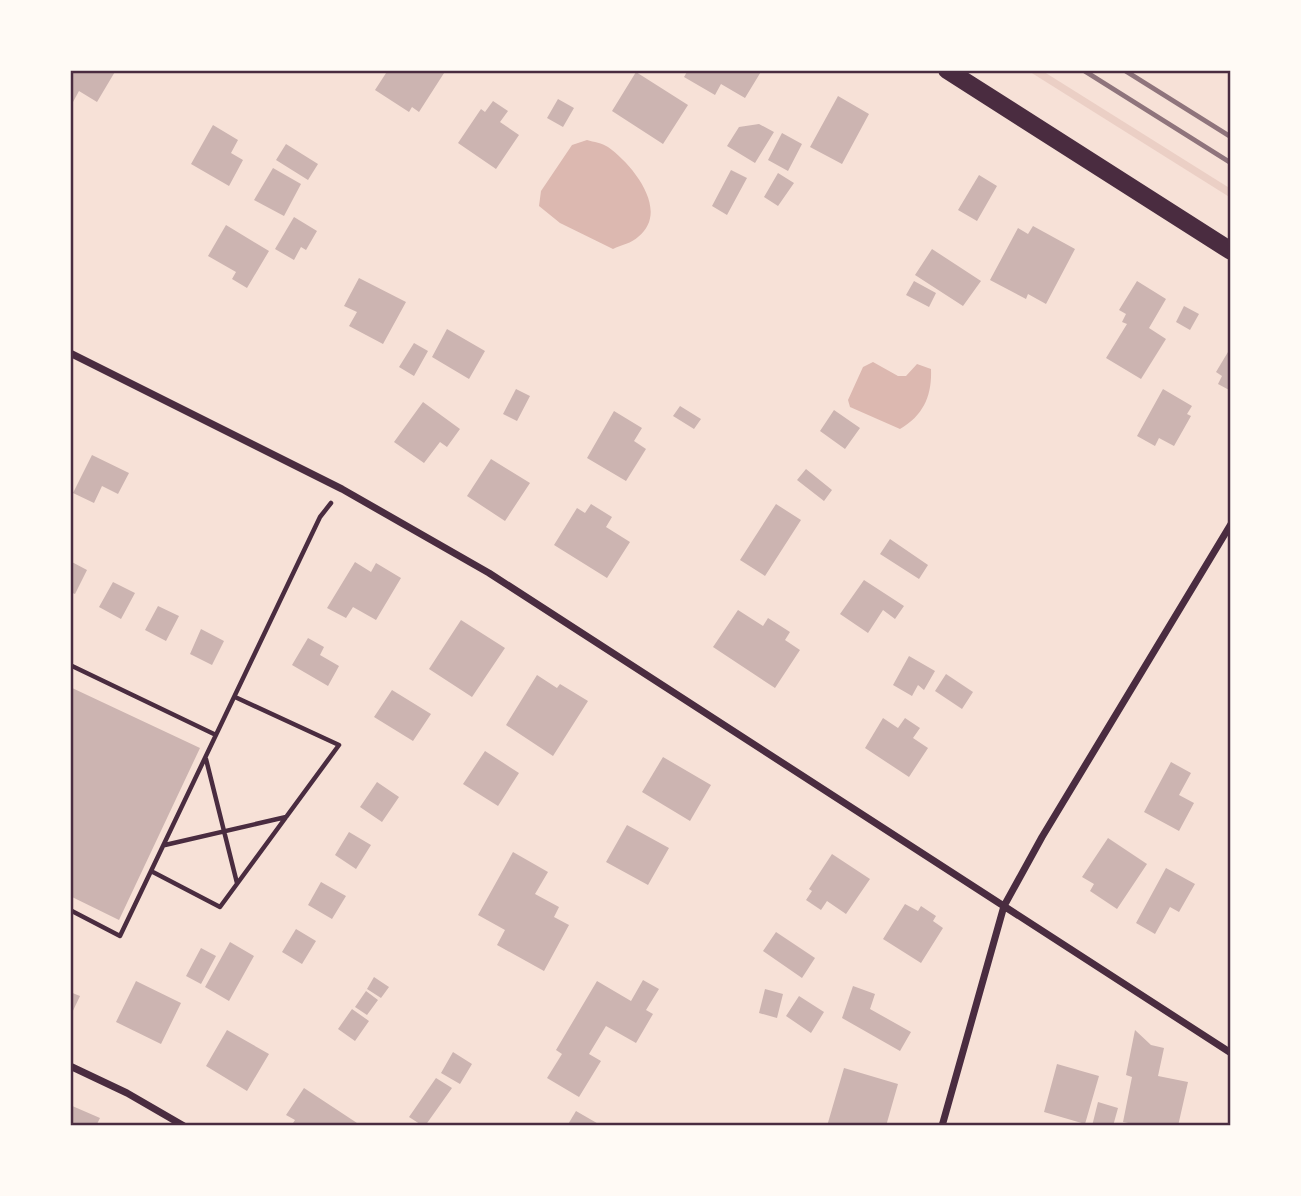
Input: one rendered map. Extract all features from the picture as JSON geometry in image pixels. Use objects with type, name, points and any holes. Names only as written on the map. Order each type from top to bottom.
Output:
[{"type":"main road","points":[[947,70],[1231,251]]},
{"type":"street","points":[[70,353],[342,489],[489,573],[1231,1053]]},
{"type":"street","points":[[942,1126],[1004,906],[1042,837],[1231,524]]},
{"type":"street","points":[[70,1066],[127,1093],[184,1126]]},
{"type":"path","points":[[70,910],[120,936],[320,517],[342,489]]},
{"type":"path","points":[[70,665],[216,735]]},
{"type":"path","points":[[151,871],[219,907],[340,745],[234,697]]},
{"type":"path","points":[[205,757],[237,884]]},
{"type":"path","points":[[164,845],[286,817]]},
{"type":"shaded area","points":[[1027,70],[1041,70],[1231,189],[1231,198]]},
{"type":"shaded area","points":[[587,140],[606,146],[618,155],[637,176],[649,202],[651,214],[647,226],[636,239],[613,249],[560,223],[539,206],[541,191],[572,145]]},
{"type":"shaded area","points":[[873,362],[898,376],[906,376],[917,364],[931,369],[925,404],[915,417],[900,429],[850,407],[848,400],[863,367]]},
{"type":"building","points":[[70,70],[116,70],[97,102],[79,91],[73,102],[70,100]]},
{"type":"building","points":[[388,70],[446,70],[419,112],[412,107],[409,112],[375,90]]},
{"type":"building","points":[[688,70],[762,70],[745,98],[721,84],[715,95],[684,77]]},
{"type":"building","points":[[636,72],[688,105],[663,144],[612,111]]},
{"type":"building","points":[[838,96],[869,114],[842,164],[810,147]]},
{"type":"building","points":[[558,99],[574,108],[563,127],[547,118]]},
{"type":"building","points":[[493,101],[508,111],[500,122],[519,135],[496,169],[458,143],[481,109],[485,112]]},
{"type":"building","points":[[759,124],[774,132],[755,163],[727,146],[739,127]]},
{"type":"building","points":[[213,125],[238,140],[231,153],[243,160],[229,186],[191,164]]},
{"type":"building","points":[[782,133],[802,144],[788,171],[768,160]]},
{"type":"building","points":[[286,144],[318,164],[308,180],[276,160]]},
{"type":"building","points":[[273,168],[301,184],[284,216],[254,200]]},
{"type":"building","points":[[731,170],[747,178],[727,215],[712,206]]},
{"type":"building","points":[[778,173],[794,183],[778,206],[764,197]]},
{"type":"building","points":[[979,175],[997,186],[977,221],[958,210]]},
{"type":"building","points":[[294,217],[317,231],[306,250],[301,247],[294,260],[275,249]]},
{"type":"building","points":[[226,225],[269,251],[247,288],[232,279],[236,272],[208,256]]},
{"type":"building","points":[[1033,226],[1075,249],[1046,304],[1028,294],[1026,299],[990,280],[1018,228],[1028,234]]},
{"type":"building","points":[[932,249],[981,281],[963,306],[915,275]]},
{"type":"building","points":[[359,278],[406,302],[383,344],[349,326],[357,312],[344,306]]},
{"type":"building","points":[[914,281],[936,293],[929,307],[906,295]]},
{"type":"building","points":[[1137,281],[1166,299],[1149,328],[1166,339],[1141,379],[1106,358],[1127,324],[1122,322],[1126,314],[1119,310]]},
{"type":"building","points":[[1184,306],[1199,314],[1190,330],[1176,322]]},
{"type":"building","points":[[447,329],[485,351],[469,379],[432,357]]},
{"type":"building","points":[[414,343],[428,351],[414,376],[399,367]]},
{"type":"building","points":[[1231,347],[1231,391],[1218,384],[1222,376],[1216,372]]},
{"type":"building","points":[[516,389],[530,396],[517,421],[503,414]]},
{"type":"building","points":[[1163,389],[1192,406],[1187,414],[1191,416],[1174,446],[1159,438],[1155,446],[1137,436]]},
{"type":"building","points":[[423,402],[460,429],[447,447],[440,442],[424,463],[394,442]]},
{"type":"building","points":[[680,406],[701,419],[694,429],[673,416]]},
{"type":"building","points":[[834,410],[860,428],[845,449],[820,431]]},
{"type":"building","points":[[614,411],[642,428],[634,441],[646,449],[626,481],[587,458]]},
{"type":"building","points":[[92,455],[129,473],[118,494],[102,486],[94,503],[73,493]]},
{"type":"building","points":[[491,459],[530,483],[505,521],[467,496]]},
{"type":"building","points":[[806,469],[832,490],[824,501],[797,480]]},
{"type":"building","points":[[591,504],[612,517],[606,527],[630,542],[607,578],[554,545],[577,508],[585,513]]},
{"type":"building","points":[[776,504],[801,520],[765,576],[740,560]]},
{"type":"building","points":[[890,539],[928,565],[919,579],[880,554]]},
{"type":"building","points":[[70,561],[87,570],[75,594],[70,592]]},
{"type":"building","points":[[355,562],[371,572],[376,563],[401,578],[376,620],[353,607],[346,618],[327,608]]},
{"type":"building","points":[[864,580],[904,606],[895,619],[883,610],[868,633],[840,614]]},
{"type":"building","points":[[113,582],[135,593],[121,619],[99,607]]},
{"type":"building","points":[[158,606],[179,616],[166,641],[145,630]]},
{"type":"building","points":[[738,610],[763,626],[768,618],[790,632],[785,640],[800,650],[775,688],[713,647]]},
{"type":"building","points":[[461,620],[505,648],[472,697],[429,669]]},
{"type":"building","points":[[201,629],[224,641],[212,665],[190,654]]},
{"type":"building","points":[[308,638],[324,647],[320,655],[339,666],[328,686],[292,665]]},
{"type":"building","points":[[909,656],[935,671],[924,690],[918,685],[912,696],[893,685]]},
{"type":"building","points":[[946,674],[973,692],[962,709],[935,691]]},
{"type":"building","points":[[537,675],[557,688],[560,684],[588,701],[553,756],[506,725]]},
{"type":"building","points":[[70,687],[200,748],[119,920],[70,896]]},
{"type":"building","points":[[392,690],[431,714],[413,741],[374,717]]},
{"type":"building","points":[[883,718],[898,728],[905,718],[920,728],[913,738],[928,748],[909,777],[865,748]]},
{"type":"building","points":[[485,751],[519,773],[498,806],[463,784]]},
{"type":"building","points":[[663,757],[711,785],[690,821],[642,792]]},
{"type":"building","points":[[1171,762],[1191,773],[1179,795],[1194,803],[1179,831],[1144,812]]},
{"type":"building","points":[[377,782],[399,797],[382,822],[360,807]]},
{"type":"building","points":[[627,825],[669,848],[648,885],[606,862]]},
{"type":"building","points":[[349,832],[371,845],[356,869],[335,855]]},
{"type":"building","points":[[1108,838],[1147,864],[1117,909],[1090,891],[1094,884],[1082,877]]},
{"type":"building","points":[[513,852],[548,872],[535,894],[559,907],[554,917],[569,925],[544,971],[497,945],[505,930],[478,915]]},
{"type":"building","points":[[832,854],[870,879],[846,914],[827,901],[821,910],[806,900],[812,891],[809,889]]},
{"type":"building","points":[[1166,868],[1195,884],[1179,912],[1170,907],[1155,934],[1136,923]]},
{"type":"building","points":[[321,882],[346,896],[332,919],[308,905]]},
{"type":"building","points":[[905,904],[918,911],[921,906],[936,916],[933,921],[943,928],[921,963],[883,939]]},
{"type":"building","points":[[296,929],[316,941],[302,964],[282,952]]},
{"type":"building","points":[[776,932],[815,958],[802,978],[763,951]]},
{"type":"building","points":[[230,942],[254,956],[229,1001],[205,987]]},
{"type":"building","points":[[201,948],[216,956],[201,984],[186,976]]},
{"type":"building","points":[[374,977],[389,987],[381,998],[367,989]]},
{"type":"building","points":[[643,980],[659,989],[646,1010],[653,1014],[636,1043],[606,1026],[589,1054],[601,1061],[579,1097],[547,1078],[562,1054],[556,1050],[597,981],[631,1001]]},
{"type":"building","points":[[136,981],[181,1003],[161,1044],[116,1022]]},
{"type":"building","points":[[853,986],[875,994],[870,1009],[911,1032],[900,1051],[842,1018]]},
{"type":"building","points":[[765,989],[783,994],[777,1018],[759,1013]]},
{"type":"building","points":[[366,991],[378,1000],[367,1015],[355,1007]]},
{"type":"building","points":[[70,992],[80,996],[70,1017]]},
{"type":"building","points":[[799,996],[824,1012],[811,1033],[786,1016]]},
{"type":"building","points":[[352,1009],[369,1021],[355,1041],[338,1029]]},
{"type":"building","points":[[227,1030],[269,1054],[247,1091],[206,1066]]},
{"type":"building","points":[[1135,1030],[1151,1045],[1164,1048],[1158,1076],[1188,1082],[1178,1126],[1144,1126],[1123,1122],[1132,1077],[1126,1075]]},
{"type":"building","points":[[453,1052],[472,1064],[460,1084],[441,1073]]},
{"type":"building","points":[[1057,1064],[1099,1076],[1085,1124],[1044,1112]]},
{"type":"building","points":[[844,1068],[898,1084],[886,1126],[827,1126]]},
{"type":"building","points":[[436,1078],[452,1088],[423,1126],[409,1117]]},
{"type":"building","points":[[304,1088],[357,1123],[355,1126],[291,1126],[295,1120],[286,1115]]},
{"type":"building","points":[[1098,1102],[1118,1108],[1113,1126],[1092,1126]]},
{"type":"building","points":[[70,1105],[100,1118],[96,1126],[70,1126]]},
{"type":"building","points":[[576,1111],[602,1126],[567,1126]]},
{"type":"railway","points":[[1083,70],[1231,163]]},
{"type":"railway","points":[[1124,70],[1231,137]]}]
